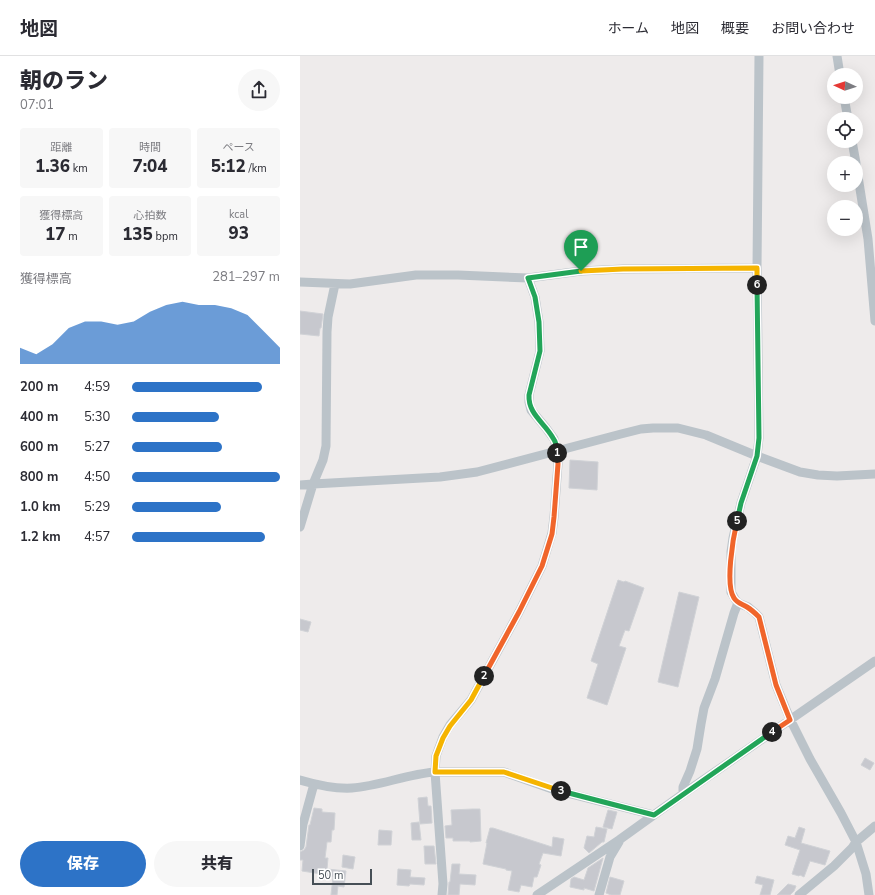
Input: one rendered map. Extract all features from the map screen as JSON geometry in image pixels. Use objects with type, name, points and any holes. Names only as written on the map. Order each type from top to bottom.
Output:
[{"type":"street","points":[[758,56],[757,268],[759,438],[757,456],[741,503],[731,552],[731,592],[738,603],[748,607],[759,617],[776,685],[790,720],[856,842],[866,874],[869,895]]},
{"type":"street","points":[[837,56],[839,68]]},
{"type":"street","points":[[860,192],[868,239],[875,321]]},
{"type":"street","points":[[300,282],[350,284],[416,275],[528,278],[581,271],[623,269],[757,268]]},
{"type":"street","points":[[442,895],[443,884],[435,772],[436,756],[443,738],[450,726],[471,700],[479,687],[519,612],[542,566],[552,534],[558,464],[557,451],[554,439],[531,410],[529,402],[529,395],[540,351],[539,322],[535,297],[528,278]]},
{"type":"street","points":[[300,527],[313,484],[323,460],[326,446],[327,332],[328,317],[335,284]]},
{"type":"street","points":[[300,485],[460,475],[477,472],[641,429],[668,428],[678,428],[706,435],[757,456],[809,474],[850,476],[875,474]]},
{"type":"street","points":[[683,794],[683,787],[697,749],[704,708],[715,679],[738,603]]},
{"type":"street","points":[[537,895],[620,840],[683,794],[875,661]]},
{"type":"street","points":[[300,780],[337,788],[352,788],[364,787],[435,772],[504,772],[555,790],[654,815]]},
{"type":"street","points":[[300,846],[303,824],[314,784]]},
{"type":"street","points":[[799,895],[834,866],[856,842],[875,826]]},
{"type":"street","points":[[599,895],[610,858],[620,840]]},
{"type":"building","points":[[300,311],[323,314],[319,336],[300,334]]},
{"type":"building","points":[[570,460],[598,462],[597,490],[569,488]]},
{"type":"building","points":[[618,580],[644,588],[629,631],[625,630],[619,646],[626,648],[607,705],[587,698],[598,664],[591,661]]},
{"type":"building","points":[[679,592],[699,597],[678,687],[658,682]]},
{"type":"building","points":[[300,619],[311,622],[308,632],[300,630]]},
{"type":"building","points":[[865,758],[874,763],[870,770],[861,765]]},
{"type":"building","points":[[427,797],[428,806],[431,806],[432,823],[420,824],[418,798]]},
{"type":"building","points":[[314,808],[322,809],[322,812],[335,813],[334,830],[332,830],[331,842],[327,842],[325,858],[328,858],[327,869],[346,871],[344,887],[338,886],[337,895],[331,895],[333,877],[320,876],[321,874],[302,871],[303,860],[300,860],[300,852],[306,847],[309,825]]},
{"type":"building","points":[[480,809],[481,841],[453,841],[453,838],[446,838],[445,826],[452,825],[451,810]]},
{"type":"building","points":[[608,810],[617,812],[612,829],[603,827]]},
{"type":"building","points":[[419,822],[421,840],[412,840],[411,823]]},
{"type":"building","points":[[596,827],[607,829],[604,842],[589,853],[584,848],[587,836],[594,837]]},
{"type":"building","points":[[799,827],[805,829],[801,843],[830,851],[825,865],[810,861],[804,877],[792,874],[800,850],[785,845],[788,836],[795,838]]},
{"type":"building","points":[[490,828],[552,847],[553,837],[564,839],[561,856],[543,853],[539,864],[541,865],[537,877],[534,877],[532,887],[521,885],[519,892],[508,890],[512,871],[483,864]]},
{"type":"building","points":[[379,830],[392,831],[391,845],[378,845]]},
{"type":"building","points":[[424,846],[434,846],[436,864],[425,864]]},
{"type":"building","points":[[343,855],[355,857],[353,869],[342,867]]},
{"type":"building","points":[[603,858],[594,891],[584,888],[584,890],[570,887],[571,879],[574,877],[584,880],[588,868]]},
{"type":"building","points":[[452,864],[460,864],[459,874],[476,875],[475,885],[460,884],[459,895],[448,895]]},
{"type":"building","points":[[398,869],[411,870],[410,877],[425,878],[424,885],[397,885]]},
{"type":"building","points":[[757,876],[774,880],[770,895],[760,895],[763,885],[755,883]]},
{"type":"building","points":[[610,877],[624,881],[620,895],[611,895],[606,893]]},
{"type":"building","points":[[788,884],[796,886],[790,895],[777,895]]},
{"type":"route","points":[[757,268],[759,438],[757,456],[741,503],[733,538],[731,552],[731,592],[738,603],[748,607],[759,617],[776,685],[790,720],[654,815],[555,790],[504,772],[435,772],[436,756],[443,738],[450,726],[471,700],[479,687],[542,566],[552,534],[558,464],[557,451],[554,439],[531,410],[529,402],[529,395],[540,351],[540,337],[535,297],[528,278],[581,271],[623,269],[757,268]]}]
